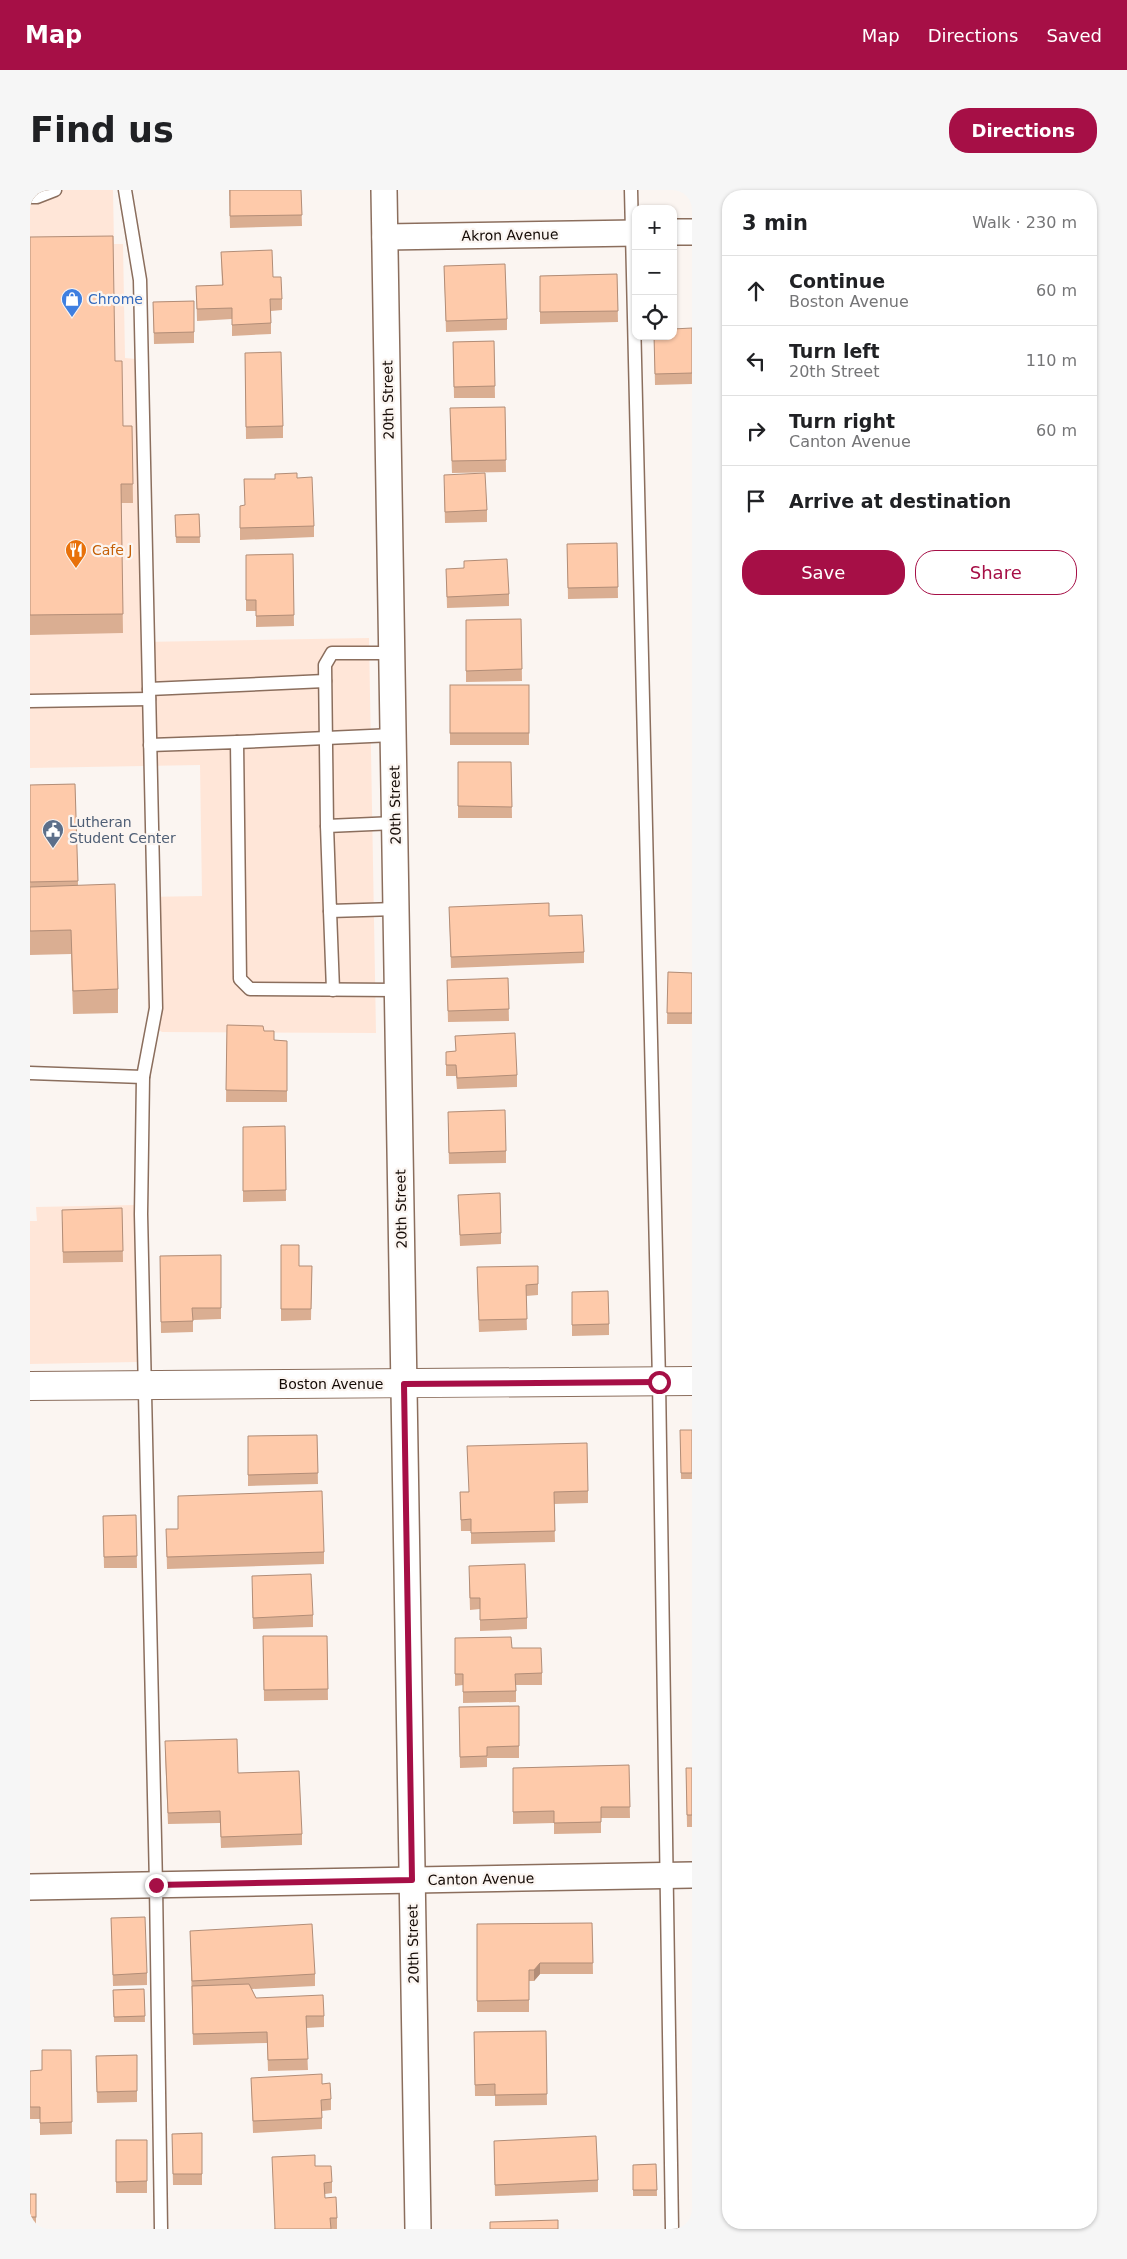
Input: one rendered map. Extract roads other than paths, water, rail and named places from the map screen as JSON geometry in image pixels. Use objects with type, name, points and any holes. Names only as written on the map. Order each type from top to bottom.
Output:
[{"type":"street","name":"20th Street","points":[[384,190],[418,2229]]},
{"type":"street","points":[[677,232],[692,232]]},
{"type":"street","name":"Akron Avenue","points":[[385,237],[632,233]]},
{"type":"street","name":"Boston Avenue","points":[[30,1386],[692,1381]]},
{"type":"street","name":"Canton Avenue","points":[[30,1887],[692,1875]]},
{"type":"lane","points":[[30,197],[37,197],[55,190]]},
{"type":"lane","points":[[125,190],[140,280],[156,1008],[143,1077],[141,1214],[156,1885],[161,2229]]},
{"type":"lane","points":[[631,190],[632,205]]},
{"type":"lane","points":[[634,250],[659,1382],[672,2229]]},
{"type":"lane","points":[[332,990],[325,665],[332,653],[392,653]]},
{"type":"lane","points":[[30,701],[325,682]]},
{"type":"lane","points":[[150,745],[393,734]]},
{"type":"lane","points":[[237,742],[240,979],[250,989],[398,990]]},
{"type":"lane","points":[[327,826],[395,823]]},
{"type":"lane","points":[[330,911],[396,909]]},
{"type":"lane","points":[[30,1073],[143,1077]]},
{"type":"place","name":"Chrome","points":[[72,318]]},
{"type":"place","name":"Cafe J","points":[[76,569]]},
{"type":"place","name":"Lutheran Student Center","points":[[53,849]]}]
